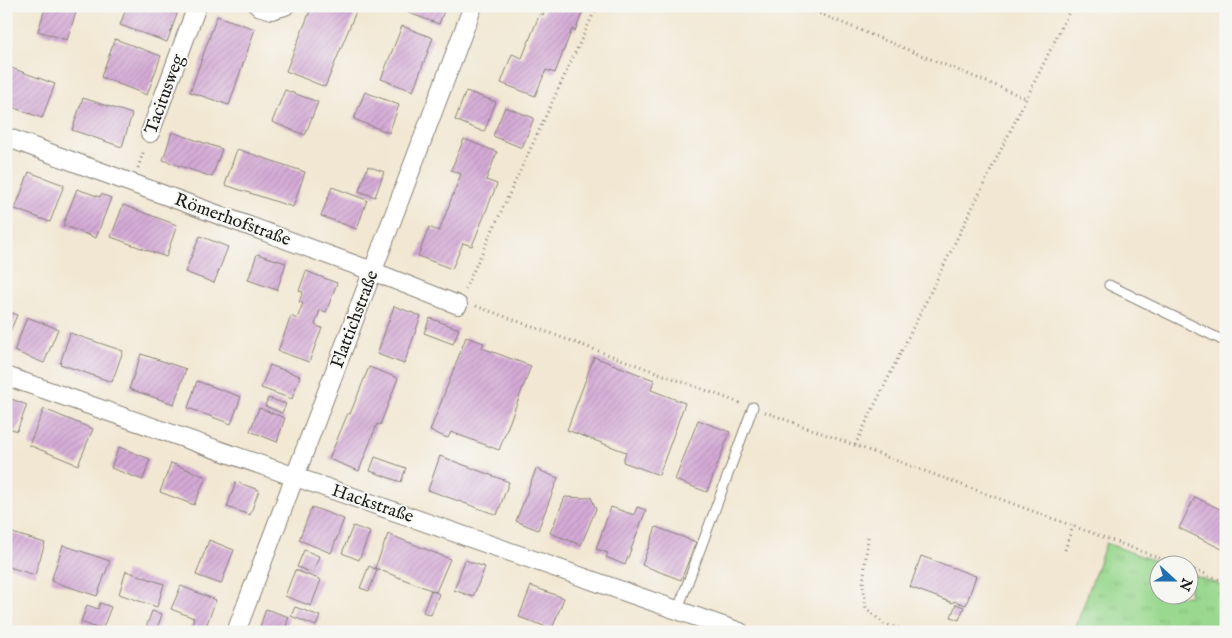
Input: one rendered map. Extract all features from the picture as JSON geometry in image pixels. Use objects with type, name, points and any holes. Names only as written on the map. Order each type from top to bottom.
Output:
[{"type":"street","name":"Tacitusweg","points":[[150,133],[196,6]]},
{"type":"street","points":[[258,6],[272,10],[285,6]]},
{"type":"street","name":"Flattichstraße","points":[[236,632],[473,6]]},
{"type":"street","name":"Römerhofstraße","points":[[6,137],[372,271],[458,305]]},
{"type":"street","name":"Hackstraße","points":[[6,376],[740,632]]},
{"type":"lane","points":[[1110,285],[1226,342]]},
{"type":"lane","points":[[678,609],[753,407]]},
{"type":"path","points":[[458,305],[597,6]]},
{"type":"path","points":[[800,6],[1026,98]]},
{"type":"path","points":[[855,445],[1072,6]]},
{"type":"path","name":"Tacitusweg","points":[[132,182],[150,133]]},
{"type":"path","points":[[458,305],[468,303],[1155,556]]},
{"type":"path","points":[[1065,550],[1073,526]]},
{"type":"path","points":[[868,537],[863,584],[866,608],[884,624],[912,632]]},
{"type":"path","points":[[1200,572],[1226,582]]},
{"type":"green space","points":[[1106,543],[1150,559],[1150,606],[1200,606],[1200,578],[1226,587],[1226,632],[1074,632]]},
{"type":"building","points":[[46,6],[78,6],[67,40],[38,31]]},
{"type":"building","points":[[127,6],[180,6],[167,42],[120,25]]},
{"type":"building","points":[[312,6],[350,6],[357,9],[325,87],[286,71]]},
{"type":"building","points":[[407,6],[446,6],[439,24],[406,12]]},
{"type":"building","points":[[546,6],[585,6],[575,31],[572,29],[555,73],[546,70],[535,96],[501,83],[512,54],[522,58],[540,13],[543,15]]},
{"type":"building","points":[[217,16],[255,29],[229,105],[190,92]]},
{"type":"building","points":[[402,26],[433,38],[413,91],[381,79]]},
{"type":"building","points":[[115,39],[161,56],[147,95],[101,77]]},
{"type":"building","points":[[6,66],[55,84],[42,118],[6,105]]},
{"type":"building","points":[[285,90],[318,102],[305,135],[272,122]]},
{"type":"building","points":[[466,91],[496,102],[484,132],[455,120]]},
{"type":"building","points":[[365,92],[399,105],[389,133],[354,119]]},
{"type":"building","points":[[83,98],[132,114],[122,147],[72,130]]},
{"type":"building","points":[[505,107],[534,118],[522,148],[493,136]]},
{"type":"building","points":[[172,132],[222,149],[212,177],[163,160]]},
{"type":"building","points":[[464,139],[497,152],[486,180],[497,184],[472,246],[463,243],[452,269],[418,256],[429,227],[439,231],[461,174],[451,170]]},
{"type":"building","points":[[237,149],[305,172],[293,207],[225,185]]},
{"type":"building","points":[[368,166],[384,172],[375,197],[359,191]]},
{"type":"building","points":[[29,172],[64,185],[50,222],[15,209]]},
{"type":"building","points":[[332,187],[367,200],[357,229],[321,216]]},
{"type":"building","points":[[77,189],[100,197],[101,194],[111,198],[96,238],[63,225]]},
{"type":"building","points":[[123,205],[177,225],[166,257],[111,237]]},
{"type":"building","points":[[200,236],[228,247],[214,283],[185,272]]},
{"type":"building","points":[[257,254],[286,263],[277,290],[248,280]]},
{"type":"building","points":[[306,271],[337,283],[326,312],[320,310],[315,325],[322,328],[309,362],[278,351],[291,316],[297,319],[303,303],[299,302],[303,292],[299,291]]},
{"type":"building","points":[[6,303],[10,305],[8,311],[17,315],[6,341]]},
{"type":"building","points":[[394,306],[421,316],[404,364],[377,354]]},
{"type":"building","points":[[27,317],[58,329],[44,363],[14,351]]},
{"type":"building","points":[[430,318],[459,329],[453,344],[424,333]]},
{"type":"building","points":[[70,333],[123,351],[112,382],[60,364]]},
{"type":"building","points":[[466,337],[484,343],[482,348],[531,366],[499,450],[451,432],[448,438],[430,431]]},
{"type":"building","points":[[141,354],[186,369],[174,404],[129,389]]},
{"type":"building","points":[[594,357],[654,380],[651,390],[685,403],[659,475],[623,462],[626,452],[567,430]]},
{"type":"building","points":[[270,365],[300,376],[292,399],[261,388]]},
{"type":"building","points":[[369,367],[398,378],[380,425],[377,424],[359,471],[329,459]]},
{"type":"building","points":[[197,381],[241,397],[231,424],[188,408]]},
{"type":"building","points":[[6,397],[27,405],[17,431],[6,427]]},
{"type":"building","points":[[268,398],[286,404],[282,413],[265,406]]},
{"type":"building","points":[[259,408],[285,418],[277,442],[250,431]]},
{"type":"building","points":[[44,409],[93,429],[78,465],[29,445]]},
{"type":"building","points":[[698,420],[730,432],[707,492],[675,480]]},
{"type":"building","points":[[119,447],[150,459],[143,480],[111,468]]},
{"type":"building","points":[[440,456],[509,482],[497,515],[428,490]]},
{"type":"building","points":[[375,457],[406,468],[401,482],[370,471]]},
{"type":"building","points":[[171,463],[206,477],[194,505],[160,492]]},
{"type":"building","points":[[536,469],[558,478],[538,530],[516,521]]},
{"type":"building","points":[[236,482],[259,490],[250,515],[227,507]]},
{"type":"building","points":[[565,497],[591,497],[596,509],[581,545],[550,533]]},
{"type":"building","points":[[1195,497],[1226,512],[1226,551],[1179,528]]},
{"type":"building","points":[[312,507],[344,519],[331,553],[299,540]]},
{"type":"building","points":[[611,507],[634,515],[637,507],[646,510],[625,565],[606,557],[608,553],[596,549]]},
{"type":"building","points":[[353,526],[370,532],[359,560],[342,553]]},
{"type":"building","points":[[656,527],[696,542],[681,580],[642,565]]},
{"type":"building","points":[[6,531],[45,543],[35,575],[6,566]]},
{"type":"building","points":[[388,534],[450,559],[436,592],[375,568]]},
{"type":"building","points":[[209,540],[234,550],[221,584],[196,575]]},
{"type":"building","points":[[63,545],[110,561],[97,596],[51,581]]},
{"type":"building","points":[[304,550],[319,556],[313,573],[297,567]]},
{"type":"building","points":[[921,556],[976,576],[966,605],[954,601],[953,603],[910,587]]},
{"type":"building","points":[[465,560],[485,567],[473,597],[454,590]]},
{"type":"building","points":[[369,566],[377,570],[369,591],[360,588]]},
{"type":"building","points":[[295,570],[321,580],[311,606],[285,596]]},
{"type":"building","points":[[126,571],[164,584],[157,607],[119,594]]},
{"type":"building","points":[[181,586],[216,600],[205,629],[212,632],[189,632],[194,618],[171,609]]},
{"type":"building","points":[[531,586],[564,598],[552,629],[519,617]]},
{"type":"building","points":[[431,590],[439,594],[431,615],[423,612]]},
{"type":"building","points":[[100,603],[111,607],[102,630],[81,622],[87,605],[98,609]]},
{"type":"building","points":[[956,604],[964,607],[959,620],[951,617]]},
{"type":"building","points":[[295,607],[320,616],[316,626],[291,616]]},
{"type":"building","points":[[266,609],[289,617],[284,632],[258,632]]},
{"type":"building","points":[[152,611],[162,614],[156,632],[145,630]]}]
